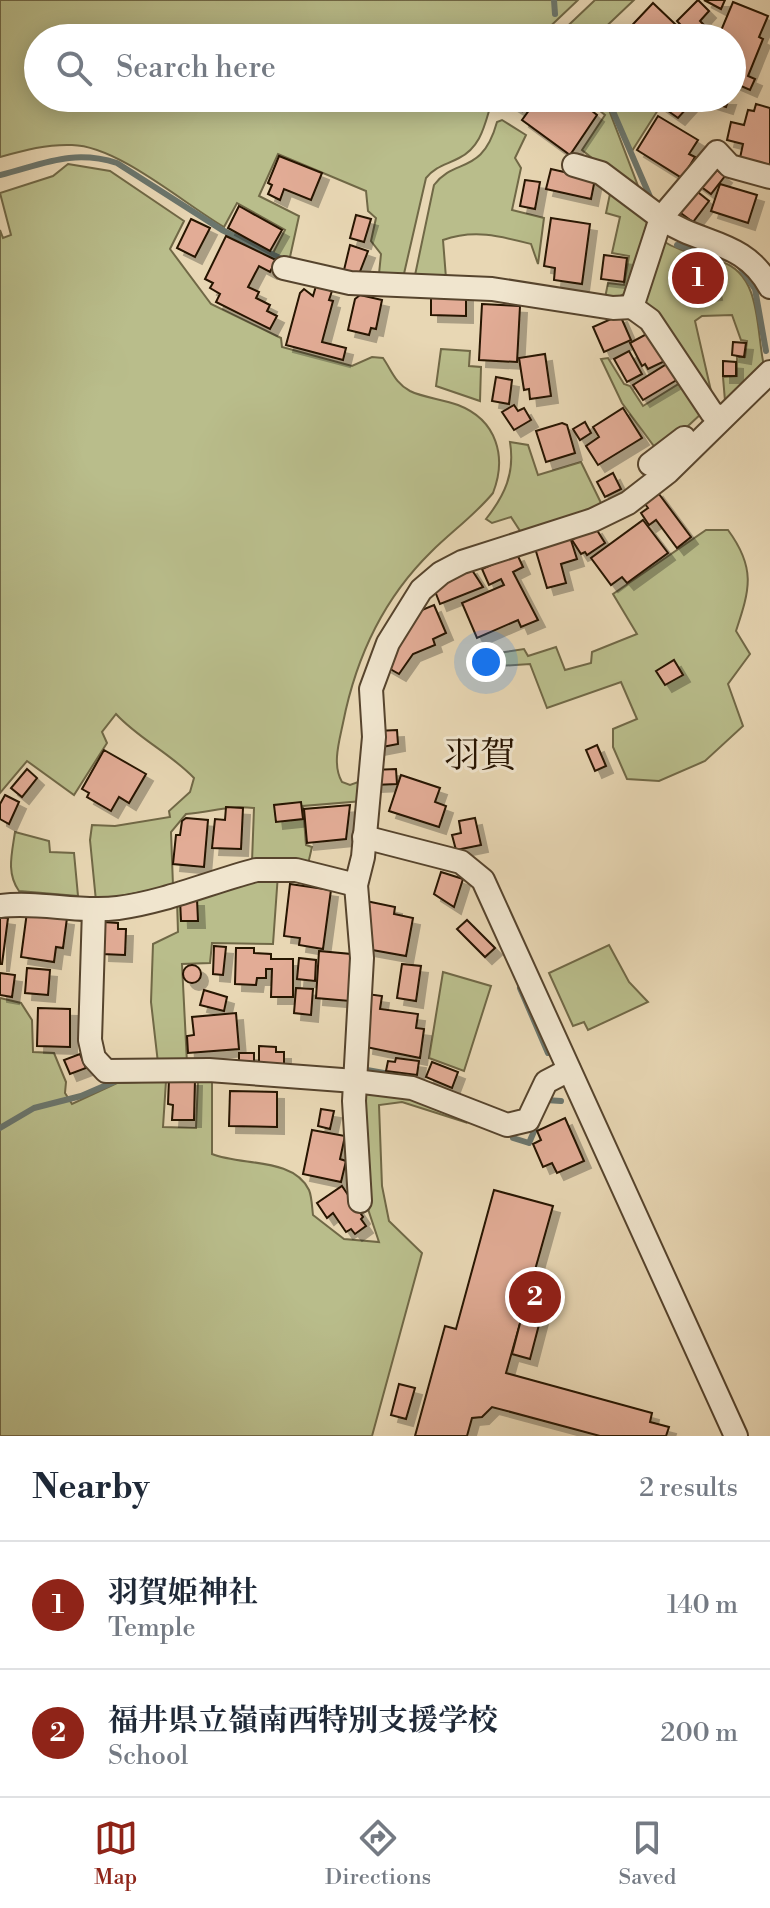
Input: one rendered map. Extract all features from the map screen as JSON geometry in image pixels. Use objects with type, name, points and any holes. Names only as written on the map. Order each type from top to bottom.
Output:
[{"type":"street","points":[[632,307],[661,218],[717,152],[730,166],[770,177]]},
{"type":"street","points":[[574,165],[601,173],[678,231],[734,248],[761,270],[770,287]]},
{"type":"street","points":[[284,268],[350,283],[481,288],[613,308],[632,307],[650,320],[716,415],[717,426],[668,472],[628,503],[593,520],[462,562],[441,573],[421,590],[388,643],[371,689],[374,737],[356,885],[362,958],[355,1081],[360,1201]]},
{"type":"street","points":[[650,464],[770,372]]},
{"type":"street","points":[[364,837],[445,857],[474,870],[483,880],[736,1436]]},
{"type":"street","points":[[0,906],[22,903],[94,909],[121,907],[256,870],[296,870],[356,885]]},
{"type":"street","points":[[94,909],[90,1040],[94,1058],[106,1071],[209,1070],[412,1088],[507,1125],[528,1120],[546,1082],[569,1070]]},
{"type":"green space","points":[[0,0],[578,0],[553,24],[24,24],[24,112],[488,112],[473,147],[426,178],[403,278],[379,274],[381,254],[371,241],[376,218],[368,211],[366,191],[278,154],[259,196],[299,216],[290,257],[284,259],[273,253],[285,230],[237,203],[224,227],[150,177],[90,148],[54,145],[0,157]]},
{"type":"green space","points":[[595,0],[634,0],[609,24],[570,24]]},
{"type":"green space","points":[[601,112],[610,112],[643,199],[582,150],[605,115]]},
{"type":"green space","points":[[614,112],[657,112],[632,151]]},
{"type":"green space","points":[[502,120],[526,135],[515,158],[521,168],[512,210],[544,218],[538,264],[531,244],[498,236],[465,235],[443,240],[446,278],[414,280],[434,185],[442,176],[484,151],[497,122]]},
{"type":"green space","points":[[68,164],[110,171],[184,221],[170,249],[211,304],[281,338],[282,347],[352,366],[372,357],[383,358],[405,388],[471,412],[482,420],[495,441],[499,466],[493,493],[414,570],[385,609],[364,652],[349,699],[337,761],[342,782],[350,785],[364,780],[363,801],[303,806],[306,845],[312,847],[308,864],[252,862],[254,808],[186,814],[171,832],[173,886],[96,901],[90,840],[92,825],[115,826],[170,817],[169,811],[190,792],[194,778],[116,714],[102,732],[107,743],[74,795],[27,761],[0,793],[0,230],[3,238],[11,235],[0,193],[53,176]]},
{"type":"green space","points":[[611,189],[648,219],[628,292],[613,300],[605,298],[608,283],[624,285],[629,256],[612,253],[620,217],[606,213]]},
{"type":"green space","points":[[663,241],[735,269],[751,292],[764,366],[728,400],[725,401],[723,377],[737,376],[737,357],[745,357],[747,341],[741,340],[732,315],[702,316],[695,321],[714,404],[646,307],[645,300]]},
{"type":"green space","points":[[441,349],[470,351],[469,366],[481,367],[480,401],[436,386]]},
{"type":"green space","points":[[608,358],[643,406],[685,380],[703,412],[659,453],[622,403],[601,359]]},
{"type":"green space","points":[[510,442],[528,445],[538,475],[581,462],[603,507],[524,537],[511,517],[492,523],[486,519],[510,474]]},
{"type":"green space","points":[[706,530],[728,530],[743,556],[747,568],[747,591],[736,631],[750,654],[728,684],[743,726],[705,761],[659,781],[627,779],[613,747],[613,729],[637,719],[621,682],[547,708],[530,664],[483,667],[485,655],[524,649],[528,656],[556,647],[565,670],[591,663],[592,652],[637,634],[613,594]]},
{"type":"green space","points":[[15,832],[49,841],[50,852],[74,853],[78,896],[19,891],[11,870]]},
{"type":"green space","points":[[278,874],[273,944],[212,943],[210,963],[182,964],[187,1063],[158,1063],[151,1002],[153,944],[178,932],[177,900]]},
{"type":"green space","points":[[609,945],[629,982],[648,1002],[588,1030],[584,1022],[573,1026],[549,973]]},
{"type":"green space","points":[[443,972],[491,986],[464,1071],[429,1058]]},
{"type":"green space","points":[[0,998],[21,1003],[32,1020],[33,1052],[54,1053],[66,1082],[65,1093],[72,1104],[117,1083],[166,1081],[163,1127],[196,1128],[198,1081],[212,1081],[212,1154],[291,1172],[309,1190],[313,1215],[344,1239],[379,1242],[366,1203],[361,1090],[399,1095],[459,1114],[465,1122],[402,1102],[379,1105],[382,1186],[389,1221],[422,1253],[372,1436],[0,1436]]},
{"type":"building","points":[[698,0],[709,11],[700,21],[703,24],[680,24],[677,21]]},
{"type":"building","points":[[704,0],[725,0],[721,9]]},
{"type":"building","points":[[733,2],[768,16],[759,37],[763,39],[748,76],[755,79],[750,90],[746,88],[746,24],[724,24]]},
{"type":"building","points":[[653,3],[675,24],[633,24]]},
{"type":"building","points":[[756,104],[770,108],[770,165],[740,158],[743,144],[727,140],[731,122],[744,125],[748,110],[754,111]]},
{"type":"building","points":[[528,112],[593,112],[597,115],[570,155],[522,120]]},
{"type":"building","points":[[670,112],[683,112],[678,118]]},
{"type":"building","points":[[658,116],[698,140],[689,154],[695,157],[682,178],[637,150]]},
{"type":"building","points":[[279,156],[322,173],[311,200],[284,189],[280,200],[268,194],[272,185],[268,183]]},
{"type":"building","points":[[710,165],[725,176],[711,194],[696,183]]},
{"type":"building","points":[[551,169],[595,179],[591,199],[546,189]]},
{"type":"building","points":[[525,180],[540,182],[535,209],[520,206]]},
{"type":"building","points":[[720,184],[757,195],[748,223],[711,211]]},
{"type":"building","points":[[694,189],[709,201],[693,222],[678,211]]},
{"type":"building","points":[[239,206],[282,230],[270,251],[228,228]]},
{"type":"building","points":[[356,215],[371,219],[364,242],[350,238]]},
{"type":"building","points":[[551,218],[590,224],[582,284],[554,280],[555,268],[544,266]]},
{"type":"building","points":[[191,219],[210,228],[195,257],[177,248]]},
{"type":"building","points":[[226,236],[276,260],[270,272],[259,266],[248,287],[259,292],[256,298],[270,305],[267,311],[277,316],[270,329],[216,302],[220,294],[210,288],[213,283],[205,279]]},
{"type":"building","points":[[350,245],[368,251],[359,274],[344,270]]},
{"type":"building","points":[[604,255],[627,258],[624,282],[601,279]]},
{"type":"building","points":[[711,268],[715,293],[693,296],[691,284],[685,285],[683,272]]},
{"type":"building","points":[[316,286],[332,291],[329,300],[333,301],[322,342],[346,348],[343,360],[286,345],[300,293],[304,289],[313,296]]},
{"type":"building","points":[[360,295],[382,300],[376,329],[371,328],[369,335],[348,330],[355,299]]},
{"type":"building","points":[[431,295],[466,295],[466,316],[431,315]]},
{"type":"building","points":[[482,304],[520,306],[517,362],[479,360]]},
{"type":"building","points":[[620,315],[631,340],[604,352],[593,327]]},
{"type":"building","points":[[652,331],[667,360],[648,369],[645,364],[642,366],[630,343]]},
{"type":"building","points":[[733,342],[746,343],[744,357],[732,355]]},
{"type":"building","points":[[629,351],[642,374],[627,382],[614,359]]},
{"type":"building","points":[[545,354],[551,396],[530,399],[529,389],[524,390],[519,358]]},
{"type":"building","points":[[723,361],[736,362],[736,376],[723,376]]},
{"type":"building","points":[[670,362],[680,378],[643,400],[633,385]]},
{"type":"building","points":[[496,377],[512,380],[509,404],[492,401]]},
{"type":"building","points":[[514,405],[518,411],[524,408],[531,420],[514,430],[502,412]]},
{"type":"building","points":[[623,408],[642,438],[598,465],[586,446],[599,437],[593,427]]},
{"type":"building","points":[[585,422],[591,433],[580,440],[573,429]]},
{"type":"building","points":[[562,423],[567,425],[575,453],[546,462],[536,431]]},
{"type":"building","points":[[613,473],[621,489],[605,497],[597,482]]},
{"type":"building","points":[[656,490],[691,537],[677,548],[656,520],[649,525],[641,513],[648,508],[642,500]]},
{"type":"building","points":[[643,520],[668,553],[627,583],[622,577],[611,585],[591,558]]},
{"type":"building","points":[[595,527],[605,543],[587,555],[585,552],[581,554],[572,540]]},
{"type":"building","points":[[570,537],[577,559],[561,564],[566,583],[547,588],[535,548]]},
{"type":"building","points":[[517,554],[523,567],[513,572],[538,620],[521,627],[518,620],[477,638],[462,603],[504,585],[501,579],[489,585],[482,569]]},
{"type":"building","points":[[470,567],[483,587],[440,604],[433,586]]},
{"type":"building","points":[[434,605],[446,633],[433,639],[435,645],[413,654],[399,674],[385,666],[417,612]]},
{"type":"building","points":[[674,660],[683,675],[665,685],[656,671]]},
{"type":"building","points":[[397,730],[398,744],[377,748],[377,731]]},
{"type":"building","points":[[597,745],[606,766],[595,771],[586,750]]},
{"type":"building","points":[[104,750],[146,774],[129,803],[119,797],[111,811],[87,797],[89,793],[82,789]]},
{"type":"building","points":[[27,769],[37,778],[22,797],[11,788]]},
{"type":"building","points":[[396,769],[397,784],[374,785],[373,770]]},
{"type":"building","points":[[401,775],[440,788],[435,802],[446,806],[439,827],[389,811]]},
{"type":"building","points":[[5,795],[19,802],[9,824],[0,819],[0,804]]},
{"type":"building","points":[[301,802],[303,819],[276,822],[274,805]]},
{"type":"building","points":[[350,805],[346,839],[307,843],[304,809]]},
{"type":"building","points":[[226,807],[243,808],[241,849],[212,848],[215,819],[225,820]]},
{"type":"building","points":[[186,818],[208,820],[204,867],[173,864],[176,835],[180,835],[182,821]]},
{"type":"building","points":[[475,818],[481,845],[456,850],[452,835],[461,833],[459,821]]},
{"type":"building","points":[[441,872],[463,879],[454,907],[434,894]]},
{"type":"building","points":[[290,884],[331,890],[323,949],[299,945],[300,938],[284,936]]},
{"type":"building","points":[[180,899],[197,899],[198,921],[181,921]]},
{"type":"building","points":[[366,901],[395,907],[394,914],[413,918],[406,956],[361,948]]},
{"type":"building","points":[[27,912],[67,918],[63,948],[56,947],[54,962],[21,957]]},
{"type":"building","points":[[0,917],[8,918],[2,964],[0,964]]},
{"type":"building","points":[[467,920],[495,948],[485,957],[457,929]]},
{"type":"building","points":[[103,922],[118,923],[118,929],[126,929],[125,955],[102,954]]},
{"type":"building","points":[[214,946],[226,947],[223,975],[213,974]]},
{"type":"building","points":[[236,948],[254,948],[254,953],[271,954],[271,959],[293,959],[293,997],[271,997],[272,969],[266,969],[266,978],[257,978],[256,985],[235,984]]},
{"type":"building","points":[[319,951],[351,954],[350,1001],[316,998]]},
{"type":"building","points":[[299,958],[316,960],[315,981],[297,979]]},
{"type":"building","points":[[402,964],[421,966],[416,1001],[397,998]]},
{"type":"building","points":[[192,965],[201,974],[192,983],[183,974]]},
{"type":"building","points":[[27,968],[50,970],[48,995],[25,993]]},
{"type":"building","points":[[0,973],[15,975],[12,997],[0,995]]},
{"type":"building","points":[[296,988],[313,989],[311,1015],[294,1013]]},
{"type":"building","points":[[204,990],[227,997],[224,1011],[200,1005]]},
{"type":"building","points":[[367,994],[382,996],[380,1009],[418,1014],[416,1028],[424,1029],[420,1058],[366,1047],[370,1010],[365,1009]]},
{"type":"building","points":[[38,1008],[70,1009],[70,1047],[37,1046]]},
{"type":"building","points":[[236,1013],[239,1049],[188,1053],[187,1036],[194,1035],[192,1017]]},
{"type":"building","points":[[259,1046],[276,1047],[276,1052],[284,1052],[284,1068],[259,1068]]},
{"type":"building","points":[[239,1053],[254,1053],[254,1067],[239,1067]]},
{"type":"building","points":[[80,1054],[86,1068],[70,1074],[64,1060]]},
{"type":"building","points":[[396,1058],[419,1061],[417,1075],[386,1071],[388,1061],[395,1062]]},
{"type":"building","points":[[432,1062],[458,1072],[452,1088],[426,1077]]},
{"type":"building","points":[[169,1079],[195,1079],[194,1120],[172,1120],[173,1105],[168,1104]]},
{"type":"building","points":[[230,1091],[277,1092],[277,1127],[229,1126]]},
{"type":"building","points":[[321,1109],[334,1111],[330,1129],[318,1126]]},
{"type":"building","points":[[565,1118],[584,1161],[557,1173],[552,1163],[543,1167],[533,1144],[541,1140],[537,1131]]},
{"type":"building","points":[[312,1130],[345,1136],[340,1159],[346,1161],[341,1182],[303,1174]]},
{"type":"building","points":[[342,1186],[366,1226],[355,1234],[351,1229],[346,1232],[333,1213],[327,1218],[317,1203]]},
{"type":"building","points":[[494,1190],[553,1206],[506,1373],[652,1413],[650,1422],[669,1427],[666,1436],[600,1436],[492,1407],[482,1417],[472,1418],[467,1436],[415,1436],[445,1326],[456,1329]]},
{"type":"building","points":[[523,1312],[541,1317],[530,1359],[512,1354]]},
{"type":"building","points":[[399,1384],[415,1388],[406,1419],[391,1415]]},
{"type":"waterway","points":[[554,0],[555,14]]},
{"type":"waterway","points":[[613,112],[651,199]]},
{"type":"waterway","points":[[0,175],[72,158],[86,157],[117,163],[222,230],[286,261]]},
{"type":"waterway","points":[[677,245],[727,259]]},
{"type":"waterway","points":[[740,267],[755,289],[766,351]]},
{"type":"waterway","points":[[520,988],[548,1053]]},
{"type":"waterway","points":[[367,1070],[395,1075]]},
{"type":"waterway","points":[[0,1128],[34,1108],[81,1096],[118,1080]]},
{"type":"waterway","points":[[545,1104],[546,1100],[561,1101]]},
{"type":"waterway","points":[[513,1138],[529,1143],[538,1122]]},
{"type":"place","name":"羽賀姫神社","points":[[698,278]]},
{"type":"place","name":"福井県立嶺南西特別支援学校","points":[[535,1297]]},
{"type":"district","name":"羽賀","points":[[480,754]]}]
